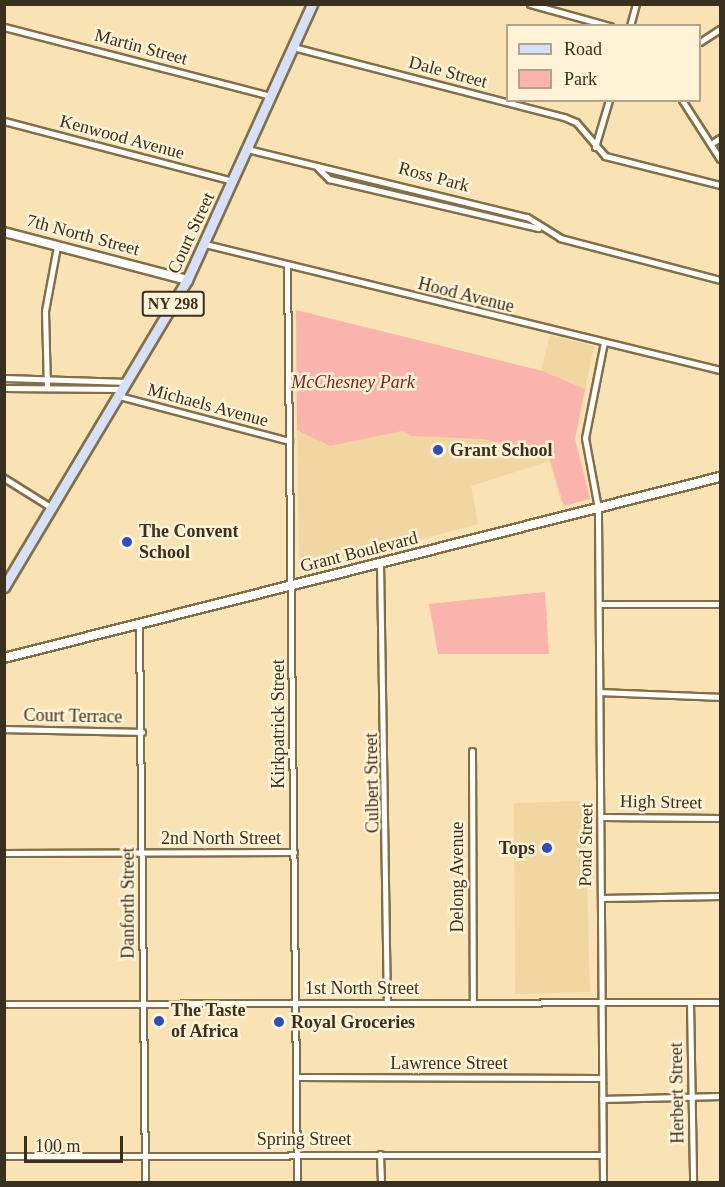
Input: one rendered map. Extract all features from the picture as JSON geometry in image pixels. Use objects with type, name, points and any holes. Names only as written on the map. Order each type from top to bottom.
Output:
[{"type":"main road","name":"Court Street","points":[[4,587],[188,280],[312,4]]},
{"type":"street","points":[[531,4],[603,24]]},
{"type":"street","points":[[631,24],[636,4]]},
{"type":"street","name":"Martin Street","points":[[4,27],[271,96]]},
{"type":"street","points":[[701,41],[720,28]]},
{"type":"street","name":"Dale Street","points":[[293,47],[564,117],[583,128],[595,147],[614,160],[720,185]]},
{"type":"street","points":[[595,147],[608,102]]},
{"type":"street","points":[[683,102],[720,159]]},
{"type":"street","name":"Kenwood Avenue","points":[[4,121],[232,182]]},
{"type":"street","points":[[711,144],[720,138]]},
{"type":"street","name":"Ross Park","points":[[247,148],[318,168],[332,166],[527,217],[538,228]]},
{"type":"street","name":"Ross Park","points":[[318,168],[328,178],[538,228],[720,280]]},
{"type":"street","name":"7th North Street","points":[[4,232],[188,280]]},
{"type":"street","name":"Hood Avenue","points":[[205,244],[287,266],[720,370]]},
{"type":"street","points":[[47,388],[45,311],[57,246]]},
{"type":"street","name":"Kirkpatrick Street","points":[[287,266],[297,1182]]},
{"type":"street","name":"Pond Street","points":[[603,1182],[598,508],[585,429],[604,342]]},
{"type":"street","points":[[4,378],[47,378],[123,389]]},
{"type":"street","points":[[4,388],[123,389]]},
{"type":"street","name":"Michaels Avenue","points":[[123,389],[289,441]]},
{"type":"street","name":"Grant Boulevard","points":[[4,658],[720,477]]},
{"type":"street","points":[[4,478],[52,508]]},
{"type":"street","name":"Culbert Street","points":[[380,563],[387,1003]]},
{"type":"street","points":[[600,604],[720,604]]},
{"type":"street","name":"Danforth Street","points":[[139,624],[142,732],[145,1182]]},
{"type":"street","points":[[601,692],[720,697]]},
{"type":"street","name":"Court Terrace","points":[[4,729],[142,732]]},
{"type":"street","name":"Delong Avenue","points":[[472,751],[473,1002]]},
{"type":"street","name":"High Street","points":[[602,817],[720,818]]},
{"type":"street","name":"2nd North Street","points":[[4,853],[294,852]]},
{"type":"street","points":[[601,898],[720,896]]},
{"type":"street","name":"Herbert Street","points":[[690,1002],[693,1182]]},
{"type":"street","name":"1st North Street","points":[[4,1004],[720,1002]]},
{"type":"street","name":"Lawrence Street","points":[[296,1077],[602,1078]]},
{"type":"street","points":[[602,1099],[720,1096]]},
{"type":"street","points":[[380,1154],[381,1182]]},
{"type":"street","name":"Spring Street","points":[[4,1156],[603,1155]]},
{"type":"shaded area","name":"Grant School","points":[[296,310],[541,371],[550,335],[594,346],[575,439],[590,496],[561,502],[549,461],[471,486],[478,524],[299,572]]},
{"type":"shaded area","points":[[585,801],[590,992],[515,994],[514,803]]},
{"type":"green space","name":"McChesney Park","points":[[296,310],[542,371],[585,389],[575,439],[590,499],[564,506],[548,453],[483,439],[411,436],[402,431],[330,446],[297,430]]},
{"type":"green space","points":[[545,592],[549,654],[438,654],[429,604]]},
{"type":"place","name":"Grant School","points":[[438,450]]},
{"type":"place","name":"The Convent School","points":[[127,542]]},
{"type":"place","name":"Tops","points":[[547,848]]},
{"type":"place","name":"The Taste of Africa","points":[[159,1021]]},
{"type":"place","name":"Royal Groceries","points":[[279,1022]]}]
